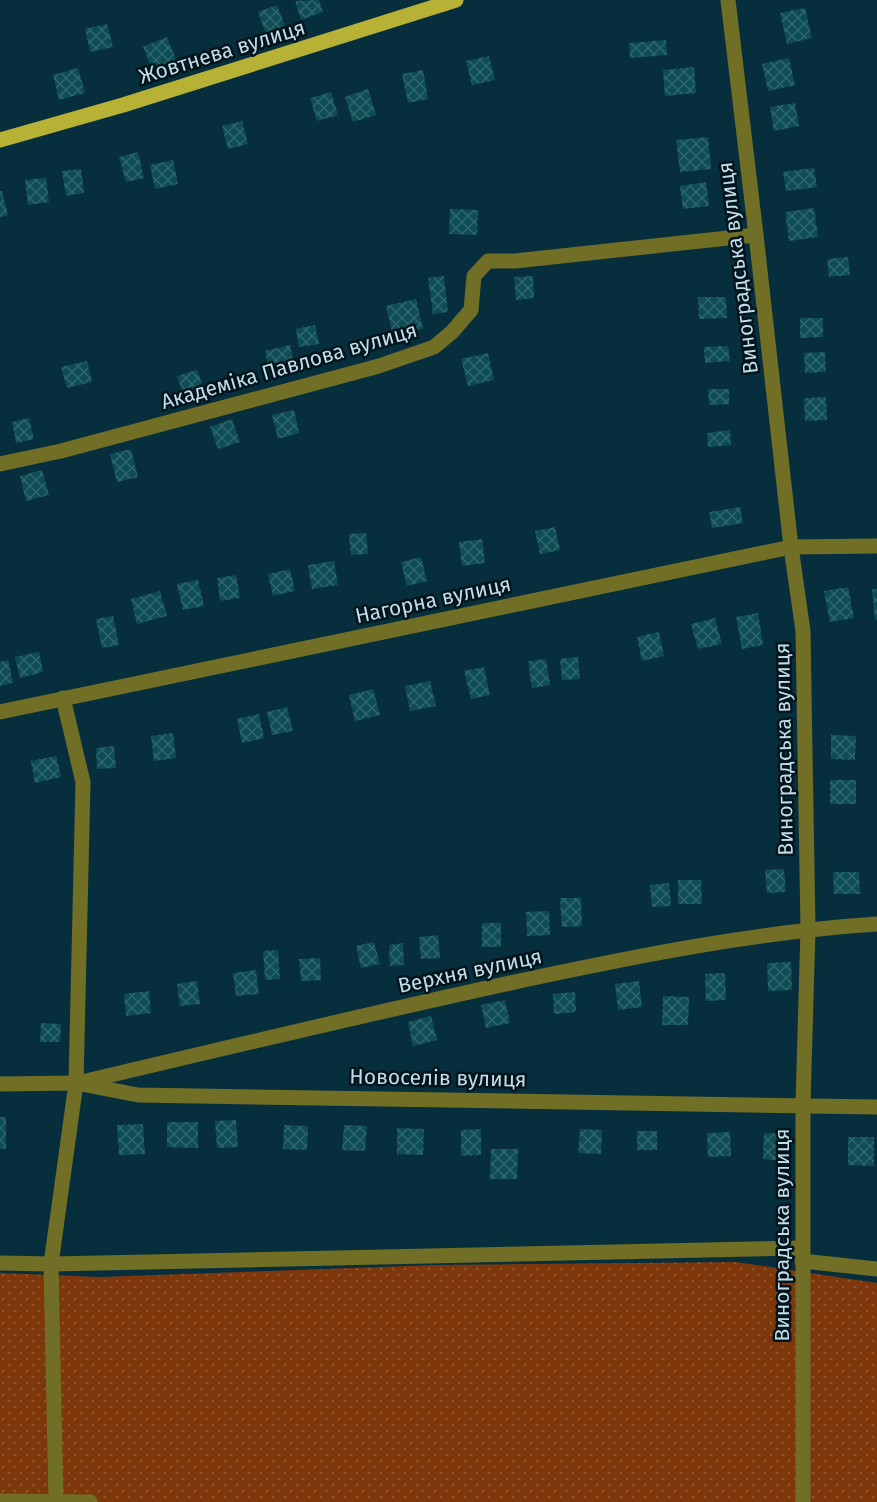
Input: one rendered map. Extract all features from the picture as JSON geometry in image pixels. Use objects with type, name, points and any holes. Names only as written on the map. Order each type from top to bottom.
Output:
[{"type":"main road","name":"Жовтнева вулиця","points":[[0,140],[123,105],[456,0]]},
{"type":"street","name":"Виноградська вулиця","points":[[728,0],[802,631],[808,929],[803,1104],[803,1502]]},
{"type":"street","name":"Академіка Павлова вулиця","points":[[0,464],[61,451],[379,366],[434,347],[452,332],[471,310],[474,276],[488,261],[515,261],[756,235]]},
{"type":"street","name":"Нагорна вулиця","points":[[0,712],[791,547],[877,546]]},
{"type":"street","points":[[56,1502],[51,1264],[76,1083],[83,782],[63,698]]},
{"type":"street","name":"Верхня вулиця","points":[[76,1083],[417,1003],[664,951],[808,929],[877,924]]},
{"type":"street","name":"Новоселів вулиця","points":[[0,1084],[76,1083],[138,1095],[877,1107]]},
{"type":"street","points":[[0,1263],[802,1255],[877,1269]]},
{"type":"street","points":[[0,1501],[90,1502]]},
{"type":"shaded area","points":[[736,1262],[877,1283],[877,1502],[0,1502],[0,1273],[100,1277],[436,1265]]},
{"type":"building","points":[[319,0],[323,12],[301,20],[295,1]]},
{"type":"building","points":[[277,5],[285,26],[266,34],[258,12]]},
{"type":"building","points":[[805,8],[812,38],[787,44],[780,13]]},
{"type":"building","points":[[107,24],[113,47],[90,52],[85,29]]},
{"type":"building","points":[[167,37],[177,62],[153,72],[143,47]]},
{"type":"building","points":[[666,40],[667,55],[630,58],[629,43]]},
{"type":"building","points":[[489,56],[495,80],[472,85],[466,61]]},
{"type":"building","points":[[789,58],[795,85],[768,91],[762,64]]},
{"type":"building","points":[[694,67],[696,93],[665,96],[663,70]]},
{"type":"building","points":[[78,68],[85,93],[59,100],[53,75]]},
{"type":"building","points":[[423,70],[428,99],[408,103],[402,74]]},
{"type":"building","points":[[368,89],[376,115],[353,122],[345,97]]},
{"type":"building","points":[[331,92],[338,115],[317,121],[310,98]]},
{"type":"building","points":[[795,103],[799,126],[774,131],[770,107]]},
{"type":"building","points":[[242,121],[248,144],[228,149],[222,126]]},
{"type":"building","points":[[708,137],[711,169],[680,172],[676,140]]},
{"type":"building","points":[[138,152],[144,178],[126,182],[119,157]]},
{"type":"building","points":[[173,160],[178,184],[155,189],[150,165]]},
{"type":"building","points":[[814,168],[817,187],[786,191],[783,172]]},
{"type":"building","points":[[81,169],[84,193],[66,196],[62,171]]},
{"type":"building","points":[[46,178],[49,202],[28,205],[25,180]]},
{"type":"building","points":[[706,182],[709,206],[683,209],[680,186]]},
{"type":"building","points":[[0,191],[2,191],[8,215],[0,217]]},
{"type":"building","points":[[814,208],[818,237],[789,241],[785,212]]},
{"type":"building","points":[[450,209],[478,210],[477,235],[449,234]]},
{"type":"building","points":[[848,257],[850,275],[829,277],[827,259]]},
{"type":"building","points":[[444,276],[448,312],[433,314],[428,278]]},
{"type":"building","points":[[533,276],[534,298],[516,300],[514,277]]},
{"type":"building","points":[[698,297],[726,297],[727,318],[699,319]]},
{"type":"building","points":[[416,299],[423,329],[393,336],[386,306]]},
{"type":"building","points":[[800,318],[823,318],[823,337],[800,338]]},
{"type":"building","points":[[315,325],[319,344],[299,347],[296,329]]},
{"type":"building","points":[[290,345],[295,368],[270,373],[265,351]]},
{"type":"building","points":[[728,346],[730,361],[705,363],[704,347]]},
{"type":"building","points":[[825,352],[826,372],[805,373],[804,353]]},
{"type":"building","points":[[488,353],[494,380],[468,386],[461,359]]},
{"type":"building","points":[[87,361],[92,382],[67,388],[61,367]]},
{"type":"building","points":[[197,370],[205,392],[185,399],[177,376]]},
{"type":"building","points":[[708,389],[729,389],[729,404],[709,405]]},
{"type":"building","points":[[826,397],[827,420],[805,421],[804,398]]},
{"type":"building","points":[[294,410],[299,433],[278,439],[272,415]]},
{"type":"building","points":[[29,418],[34,439],[16,443],[12,422]]},
{"type":"building","points":[[232,419],[240,442],[218,449],[210,427]]},
{"type":"building","points":[[730,430],[731,445],[708,447],[707,433]]},
{"type":"building","points":[[131,449],[138,477],[117,482],[110,454]]},
{"type":"building","points":[[42,470],[49,495],[26,501],[20,476]]},
{"type":"building","points":[[740,507],[743,523],[712,528],[709,512]]},
{"type":"building","points":[[555,527],[560,550],[540,554],[535,531]]},
{"type":"building","points":[[366,533],[368,554],[351,555],[349,534]]},
{"type":"building","points":[[482,539],[485,563],[462,566],[459,542]]},
{"type":"building","points":[[421,557],[427,581],[407,586],[401,562]]},
{"type":"building","points":[[334,561],[338,585],[312,589],[308,565]]},
{"type":"building","points":[[290,569],[295,591],[273,596],[268,574]]},
{"type":"building","points":[[236,575],[240,598],[220,601],[217,578]]},
{"type":"building","points":[[198,580],[204,606],[183,610],[177,584]]},
{"type":"building","points":[[848,587],[854,618],[830,622],[824,591]]},
{"type":"building","points":[[872,589],[877,589],[877,620],[875,620]]},
{"type":"building","points":[[160,591],[167,616],[137,624],[131,599]]},
{"type":"building","points":[[758,613],[763,645],[742,649],[736,617]]},
{"type":"building","points":[[113,616],[119,645],[102,648],[96,619]]},
{"type":"building","points":[[715,618],[722,644],[698,649],[691,624]]},
{"type":"building","points":[[659,632],[664,656],[642,661],[637,637]]},
{"type":"building","points":[[39,652],[43,672],[20,678],[15,657]]},
{"type":"building","points":[[578,657],[580,679],[562,680],[560,659]]},
{"type":"building","points":[[546,659],[550,685],[532,688],[528,661]]},
{"type":"building","points":[[8,660],[13,683],[0,686],[0,662]]},
{"type":"building","points":[[484,667],[490,695],[471,699],[464,671]]},
{"type":"building","points":[[430,681],[436,706],[410,711],[405,686]]},
{"type":"building","points":[[373,689],[380,715],[355,721],[349,695]]},
{"type":"building","points":[[287,707],[293,731],[272,735],[267,712]]},
{"type":"building","points":[[259,714],[264,738],[242,743],[237,719]]},
{"type":"building","points":[[173,733],[176,758],[154,761],[151,736]]},
{"type":"building","points":[[831,735],[856,736],[855,760],[831,759]]},
{"type":"building","points":[[114,746],[116,768],[97,769],[96,748]]},
{"type":"building","points":[[56,756],[61,777],[35,783],[31,761]]},
{"type":"building","points":[[830,780],[856,780],[856,804],[830,804]]},
{"type":"building","points":[[784,869],[786,892],[767,893],[765,870]]},
{"type":"building","points":[[833,872],[859,872],[860,894],[834,894]]},
{"type":"building","points":[[678,880],[701,880],[702,904],[678,904]]},
{"type":"building","points":[[669,883],[671,906],[652,907],[650,885]]},
{"type":"building","points":[[560,898],[581,898],[582,926],[562,927]]},
{"type":"building","points":[[549,911],[550,935],[527,936],[526,912]]},
{"type":"building","points":[[482,923],[501,923],[501,947],[482,947]]},
{"type":"building","points":[[438,935],[440,958],[421,959],[419,937]]},
{"type":"building","points":[[374,942],[380,964],[361,968],[356,946]]},
{"type":"building","points":[[403,943],[404,965],[390,966],[389,945]]},
{"type":"building","points":[[278,950],[280,979],[265,980],[263,951]]},
{"type":"building","points":[[320,958],[321,980],[301,981],[299,959]]},
{"type":"building","points":[[791,962],[792,990],[768,991],[767,963]]},
{"type":"building","points":[[256,970],[259,994],[236,996],[233,973]]},
{"type":"building","points":[[725,973],[726,1000],[706,1001],[705,974]]},
{"type":"building","points":[[197,981],[200,1004],[180,1006],[177,984]]},
{"type":"building","points":[[639,981],[642,1007],[618,1010],[615,984]]},
{"type":"building","points":[[149,991],[151,1013],[126,1016],[124,994]]},
{"type":"building","points":[[575,992],[576,1012],[554,1014],[553,994]]},
{"type":"building","points":[[663,996],[689,997],[688,1025],[662,1025]]},
{"type":"building","points":[[505,1000],[510,1023],[486,1028],[481,1005]]},
{"type":"building","points":[[431,1016],[437,1040],[413,1046],[408,1022]]},
{"type":"building","points":[[41,1023],[61,1024],[60,1042],[40,1042]]},
{"type":"building","points":[[0,1117],[6,1117],[6,1149],[0,1149]]},
{"type":"building","points":[[236,1120],[238,1147],[217,1148],[215,1121]]},
{"type":"building","points":[[167,1122],[198,1122],[198,1148],[167,1147]]},
{"type":"building","points":[[143,1124],[145,1154],[119,1155],[117,1125]]},
{"type":"building","points":[[284,1125],[308,1126],[307,1150],[283,1149]]},
{"type":"building","points":[[344,1125],[367,1126],[365,1151],[342,1150]]},
{"type":"building","points":[[397,1128],[424,1129],[423,1155],[397,1154]]},
{"type":"building","points":[[481,1129],[481,1155],[461,1156],[461,1130]]},
{"type":"building","points":[[580,1129],[602,1130],[601,1154],[578,1153]]},
{"type":"building","points":[[637,1131],[657,1131],[657,1150],[637,1150]]},
{"type":"building","points":[[730,1132],[731,1156],[708,1157],[707,1133]]},
{"type":"building","points":[[764,1133],[788,1134],[787,1161],[763,1159]]},
{"type":"building","points":[[848,1137],[874,1137],[874,1166],[848,1165]]},
{"type":"building","points":[[491,1149],[518,1149],[517,1179],[490,1179]]}]
